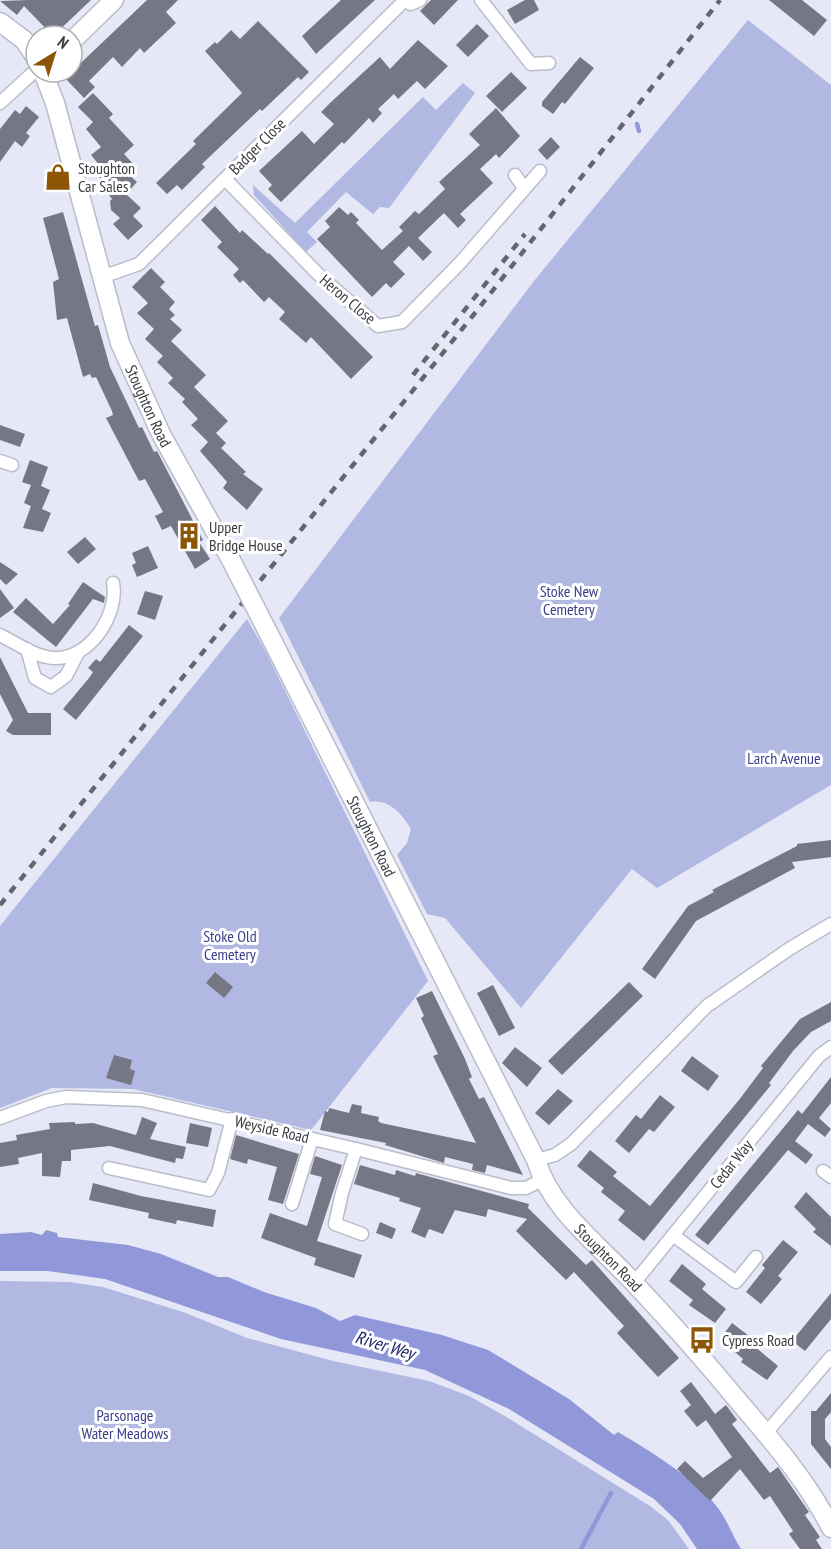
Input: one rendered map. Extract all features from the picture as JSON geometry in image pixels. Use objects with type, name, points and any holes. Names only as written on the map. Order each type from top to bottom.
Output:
[{"type":"street","points":[[84,29],[114,0]]},
{"type":"street","name":"Badger Close","points":[[102,277],[140,264],[404,0],[411,4],[420,0]]},
{"type":"street","points":[[481,0],[531,64],[549,63]]},
{"type":"street","points":[[0,22],[24,40]]},
{"type":"street","points":[[0,103],[24,81]]},
{"type":"street","name":"Stoughton Road","points":[[48,84],[120,343],[146,403],[272,640],[536,1160],[542,1180],[566,1213],[634,1283],[766,1433],[817,1501],[831,1528]]},
{"type":"street","name":"Heron Close","points":[[225,179],[323,279],[378,326],[402,322],[460,263],[540,171]]},
{"type":"street","points":[[515,175],[524,188]]},
{"type":"street","points":[[27,648],[35,678],[51,687],[66,676],[78,653],[108,623],[116,597],[113,583]]},
{"type":"street","points":[[0,635],[55,658],[78,653]]},
{"type":"street","points":[[536,1160],[555,1155],[571,1144],[707,1006],[789,949],[831,924]]},
{"type":"street","name":"Cedar Way","points":[[634,1283],[819,1056],[831,1047]]},
{"type":"street","name":"Weyside Road","points":[[0,1118],[46,1101],[66,1097],[142,1100],[232,1119],[511,1188],[526,1188],[542,1180]]},
{"type":"street","points":[[109,1168],[209,1190],[218,1173],[232,1119]]},
{"type":"street","points":[[292,1204],[312,1139]]},
{"type":"street","points":[[356,1149],[335,1224],[362,1234]]},
{"type":"street","points":[[673,1235],[735,1282],[756,1257]]},
{"type":"street","points":[[766,1433],[831,1357]]},
{"type":"green space","name":"Stoke New Cemetery","points":[[748,20],[831,85],[831,785],[657,888],[632,869],[521,1008],[445,918],[427,914],[397,855],[407,843],[411,829],[389,805],[370,802],[279,618],[534,281]]},
{"type":"green space","points":[[463,83],[475,93],[389,208],[380,207],[373,214],[346,192],[307,232],[317,242],[306,252],[254,195],[253,185],[295,223],[423,97],[436,110]]},
{"type":"green space","name":"Stoke Old Cemetery","points":[[247,619],[265,650],[428,981],[311,1130],[133,1089],[52,1088],[0,1108],[0,926]]},
{"type":"green space","name":"Parsonage Water Meadows","points":[[0,1281],[69,1282],[103,1287],[186,1313],[247,1338],[333,1361],[429,1381],[469,1396],[650,1506],[668,1520],[689,1549],[0,1549]]},
{"type":"water","name":"River Wey","points":[[46,1230],[57,1233],[58,1237],[128,1245],[161,1254],[218,1277],[228,1277],[264,1292],[316,1308],[340,1321],[355,1315],[442,1335],[488,1350],[569,1399],[614,1435],[618,1432],[685,1476],[718,1508],[741,1549],[697,1549],[680,1524],[654,1499],[509,1409],[425,1370],[281,1339],[105,1279],[48,1271],[0,1271],[0,1234],[31,1232],[42,1235]]},
{"type":"building","points":[[91,0],[66,24],[41,24],[24,6],[17,15],[0,1]]},
{"type":"building","points":[[147,0],[178,0],[166,12],[176,23],[144,53],[140,48],[122,67],[113,57],[89,81],[95,87],[84,98],[71,84],[84,84],[84,60]]},
{"type":"building","points":[[341,0],[375,0],[316,54],[302,36]]},
{"type":"building","points":[[431,0],[458,0],[434,25],[420,11]]},
{"type":"building","points":[[525,0],[534,0],[539,10],[515,24],[507,10]]},
{"type":"building","points":[[769,0],[802,0],[827,20],[814,36]]},
{"type":"building","points":[[258,21],[309,72],[301,80],[298,77],[262,111],[260,109],[202,164],[205,167],[182,190],[177,185],[167,194],[156,183],[196,144],[193,141],[242,93],[205,51],[215,42],[217,44],[231,30],[240,39]]},
{"type":"building","points":[[477,24],[489,36],[468,57],[456,45]]},
{"type":"building","points":[[418,40],[448,66],[425,89],[417,81],[398,99],[394,94],[378,109],[382,113],[373,123],[369,118],[281,202],[268,189],[272,185],[259,171],[302,131],[314,144],[334,124],[321,112],[330,103],[380,57],[390,69]]},
{"type":"building","points":[[580,57],[594,68],[565,104],[562,102],[553,114],[542,106],[542,102]]},
{"type":"building","points":[[511,72],[527,88],[502,112],[486,96]]},
{"type":"building","points":[[93,93],[113,114],[109,118],[134,145],[124,154],[137,168],[129,175],[137,182],[126,194],[141,208],[133,216],[143,226],[128,240],[113,224],[120,218],[111,210],[110,201],[112,199],[105,190],[108,187],[99,177],[105,172],[91,155],[101,147],[86,129],[93,122],[78,107]]},
{"type":"building","points":[[26,106],[39,117],[26,133],[30,136],[22,147],[15,141],[0,162],[0,129],[15,110],[20,114]]},
{"type":"building","points":[[496,108],[520,136],[499,158],[496,154],[480,169],[493,183],[460,214],[466,220],[458,228],[444,213],[418,238],[432,252],[423,261],[409,246],[393,262],[405,274],[391,288],[386,283],[372,297],[317,239],[330,227],[325,221],[339,207],[348,215],[351,212],[359,220],[356,223],[382,250],[403,231],[399,227],[415,211],[419,214],[445,189],[439,182],[480,145],[469,134]]},
{"type":"building","points":[[551,137],[560,147],[547,160],[538,150]]},
{"type":"building","points":[[215,206],[240,233],[242,230],[269,253],[373,357],[351,379],[311,337],[306,343],[279,319],[285,312],[269,297],[264,302],[243,280],[240,283],[233,275],[239,269],[217,247],[222,242],[201,220]]},
{"type":"building","points":[[63,212],[95,326],[98,325],[110,367],[139,428],[142,427],[154,452],[157,451],[203,540],[199,542],[210,559],[195,569],[171,526],[162,530],[155,516],[163,512],[145,479],[139,481],[106,418],[113,415],[96,377],[92,378],[90,374],[83,377],[67,318],[57,320],[53,282],[59,279],[43,218]]},
{"type":"building","points":[[151,268],[165,282],[160,287],[175,302],[169,309],[175,315],[170,319],[182,330],[171,341],[206,375],[194,387],[228,421],[216,433],[226,443],[221,448],[246,472],[243,474],[263,489],[247,510],[223,488],[227,482],[200,451],[208,442],[191,425],[198,419],[182,402],[185,399],[168,383],[173,378],[157,362],[163,356],[145,339],[154,329],[137,313],[148,303],[132,287]]},
{"type":"building","points":[[0,425],[25,434],[20,447],[0,440]]},
{"type":"building","points":[[30,460],[48,467],[41,486],[50,490],[42,509],[51,513],[43,532],[23,528],[31,506],[24,503],[31,485],[22,482]]},
{"type":"building","points":[[85,537],[96,549],[78,564],[67,552]]},
{"type":"building","points":[[148,546],[158,568],[137,577],[132,565],[136,563],[132,553]]},
{"type":"building","points":[[0,562],[18,574],[6,585],[0,579]]},
{"type":"building","points":[[83,582],[105,597],[104,603],[93,599],[56,647],[13,612],[26,598],[53,624],[70,605],[68,604]]},
{"type":"building","points":[[0,589],[14,608],[0,618]]},
{"type":"building","points":[[145,591],[163,596],[155,620],[137,614]]},
{"type":"building","points":[[129,625],[143,636],[76,720],[63,709],[93,672],[88,668],[96,659],[100,662]]},
{"type":"building","points":[[0,657],[28,713],[51,713],[51,735],[13,735],[6,731],[13,720],[0,694]]},
{"type":"building","points":[[831,840],[831,857],[792,862],[795,868],[696,921],[655,979],[642,969],[688,906],[714,892],[712,890],[797,844]]},
{"type":"building","points":[[215,972],[233,987],[224,998],[206,983]]},
{"type":"building","points":[[629,982],[643,996],[562,1075],[548,1061]]},
{"type":"building","points":[[493,985],[515,1028],[499,1036],[477,993]]},
{"type":"building","points":[[432,991],[465,1059],[472,1077],[469,1079],[479,1099],[484,1097],[523,1175],[487,1165],[485,1173],[472,1170],[473,1164],[445,1157],[444,1163],[385,1145],[386,1143],[320,1130],[325,1111],[328,1112],[329,1108],[349,1113],[352,1104],[362,1106],[361,1113],[379,1117],[378,1121],[381,1123],[476,1143],[433,1056],[438,1054],[421,1018],[424,1016],[416,998]]},
{"type":"building","points":[[831,1002],[831,1021],[811,1032],[793,1051],[769,1083],[771,1085],[644,1241],[618,1220],[625,1211],[601,1192],[604,1188],[577,1166],[590,1150],[617,1172],[613,1176],[650,1206],[739,1100],[763,1068],[761,1066],[800,1019]]},
{"type":"building","points":[[515,1047],[542,1068],[527,1087],[502,1063]]},
{"type":"building","points":[[114,1055],[132,1060],[130,1069],[135,1071],[131,1085],[106,1078]]},
{"type":"building","points":[[692,1056],[719,1076],[708,1091],[681,1071]]},
{"type":"building","points":[[831,1077],[831,1103],[819,1118],[831,1129],[825,1137],[808,1124],[795,1141],[813,1155],[806,1164],[788,1150],[708,1245],[695,1235],[798,1110],[802,1114]]},
{"type":"building","points":[[558,1089],[573,1101],[549,1125],[535,1113]]},
{"type":"building","points":[[660,1095],[675,1107],[654,1132],[649,1129],[629,1153],[615,1141],[636,1115],[641,1119]]},
{"type":"building","points":[[142,1117],[157,1123],[150,1139],[186,1147],[183,1159],[176,1158],[175,1163],[110,1146],[71,1150],[71,1161],[62,1161],[60,1177],[42,1176],[42,1153],[18,1158],[19,1164],[0,1167],[0,1143],[17,1140],[16,1135],[50,1129],[49,1123],[93,1123],[136,1135]]},
{"type":"building","points":[[190,1123],[212,1128],[208,1147],[186,1143]]},
{"type":"building","points":[[236,1135],[299,1154],[283,1204],[268,1200],[277,1167],[248,1159],[247,1164],[230,1159]]},
{"type":"building","points":[[315,1156],[342,1165],[317,1241],[362,1255],[354,1278],[314,1265],[316,1258],[261,1238],[270,1213],[307,1226],[322,1177],[310,1174]]},
{"type":"building","points":[[360,1165],[395,1175],[396,1170],[415,1176],[416,1173],[529,1204],[528,1208],[586,1265],[592,1260],[679,1358],[658,1377],[617,1333],[624,1326],[574,1272],[566,1280],[516,1231],[527,1219],[488,1209],[486,1217],[455,1210],[443,1234],[429,1229],[425,1238],[411,1232],[421,1208],[399,1201],[400,1198],[354,1184]]},
{"type":"building","points":[[93,1183],[141,1196],[216,1210],[213,1227],[177,1220],[176,1224],[148,1218],[149,1213],[89,1200]]},
{"type":"building","points":[[806,1192],[831,1217],[831,1246],[813,1232],[816,1229],[794,1207]]},
{"type":"building","points":[[380,1222],[396,1229],[392,1239],[376,1233]]},
{"type":"building","points":[[783,1240],[798,1252],[778,1276],[782,1279],[761,1304],[746,1292],[765,1268],[762,1265]]},
{"type":"building","points":[[682,1264],[706,1284],[702,1289],[726,1309],[715,1323],[689,1305],[693,1300],[669,1281]]},
{"type":"building","points":[[831,1293],[831,1319],[805,1351],[792,1341]]},
{"type":"building","points":[[732,1323],[757,1342],[754,1346],[778,1366],[767,1380],[741,1362],[743,1359],[720,1339]]},
{"type":"building","points":[[691,1382],[715,1414],[726,1405],[737,1420],[732,1424],[770,1473],[778,1467],[809,1512],[805,1515],[820,1537],[816,1540],[822,1549],[800,1549],[789,1534],[793,1531],[770,1496],[764,1500],[740,1469],[710,1501],[677,1469],[685,1461],[703,1478],[732,1457],[706,1420],[697,1427],[684,1411],[691,1405],[680,1391]]},
{"type":"building","points":[[831,1393],[831,1412],[825,1419],[825,1439],[831,1447],[831,1469],[811,1444],[811,1411],[816,1411]]},
{"type":"waterway","points":[[637,124],[639,131]]},
{"type":"waterway","points":[[581,1549],[611,1493]]},
{"type":"railway","points":[[0,905],[479,308],[720,0]]},
{"type":"railway","points":[[413,375],[525,234]]},
{"type":"place","name":"Stoughton Car Sales","points":[[58,177]]},
{"type":"place","name":"Upper Bridge House","points":[[189,536]]},
{"type":"place","name":"Cypress Road","points":[[702,1340]]},
{"type":"park label","name":"Larch Avenue","points":[[784,758]]}]
